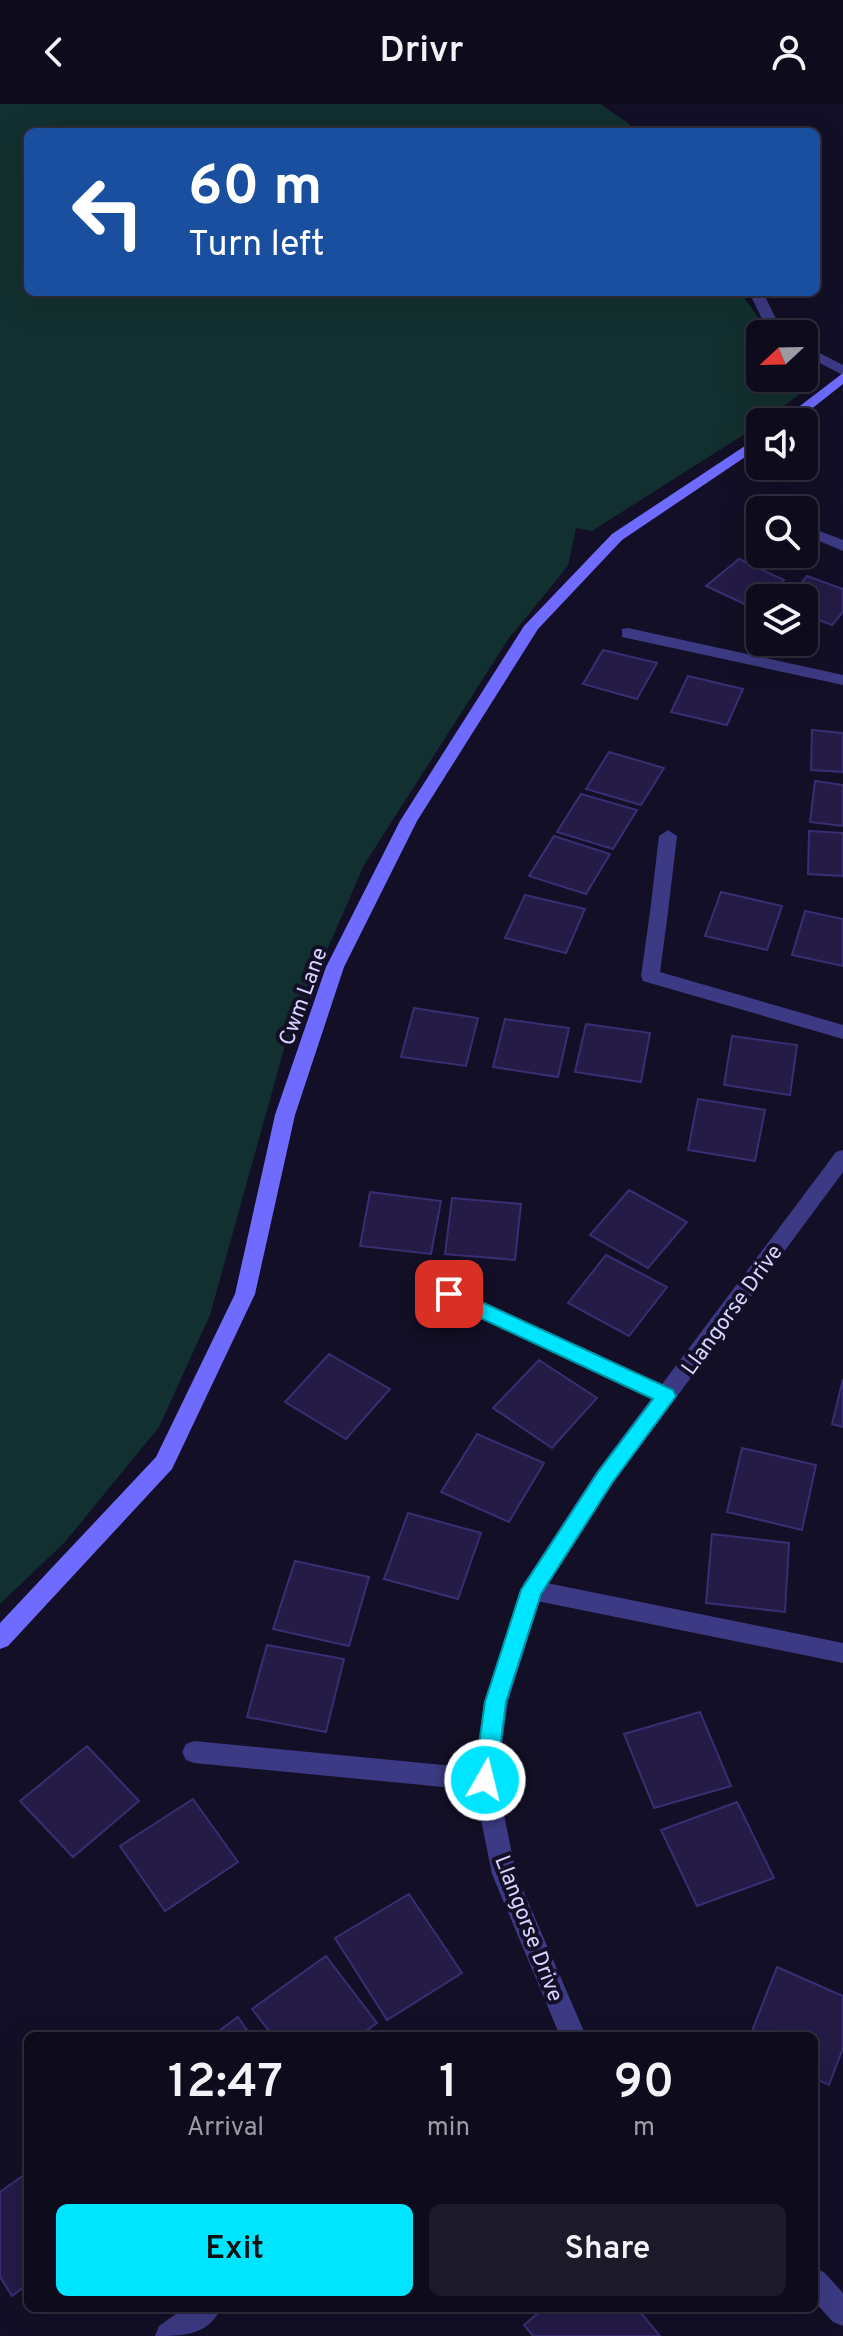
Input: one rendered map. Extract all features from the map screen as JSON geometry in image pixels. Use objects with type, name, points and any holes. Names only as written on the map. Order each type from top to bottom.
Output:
[{"type":"street","points":[[758,296],[770,320]]},
{"type":"street","points":[[818,357],[843,371]]},
{"type":"street","points":[[804,408],[843,377]]},
{"type":"street","name":"Cwm Lane","points":[[0,1639],[164,1463],[245,1294],[285,1115],[335,967],[409,821],[532,626],[617,537],[746,449]]},
{"type":"street","points":[[818,535],[843,546]]},
{"type":"street","points":[[628,633],[843,680]]},
{"type":"street","points":[[668,836],[650,976],[843,1032]]},
{"type":"street","name":"Llangorse Drive","points":[[569,2032],[504,1874],[485,1780],[496,1702],[532,1590],[605,1477],[843,1157]]},
{"type":"street","points":[[449,1294],[666,1396]]},
{"type":"street","points":[[532,1590],[843,1653]]},
{"type":"street","points":[[194,1752],[485,1780]]},
{"type":"street","points":[[818,2286],[843,2312]]},
{"type":"street","points":[[169,2336],[202,2312]]},
{"type":"green space","points":[[0,104],[600,104],[632,128],[24,128],[24,296],[743,296],[760,320],[746,320],[746,392],[802,392],[781,408],[746,408],[746,433],[592,531],[576,528],[568,566],[509,638],[364,865],[284,1049],[210,1315],[159,1427],[65,1542],[0,1604]]},
{"type":"building","points":[[739,559],[746,562],[746,568],[758,568],[784,580],[780,584],[746,584],[746,605],[706,586]]},
{"type":"building","points":[[807,576],[843,589],[843,612],[832,625],[818,620],[818,584],[800,584]]},
{"type":"building","points":[[603,650],[657,663],[637,699],[583,684]]},
{"type":"building","points":[[688,676],[743,689],[727,725],[671,712]]},
{"type":"building","points":[[812,730],[843,733],[843,772],[811,770]]},
{"type":"building","points":[[609,752],[664,768],[641,805],[586,789]]},
{"type":"building","points":[[815,781],[843,785],[843,826],[810,822]]},
{"type":"building","points":[[581,794],[637,810],[613,849],[557,832]]},
{"type":"building","points":[[809,831],[843,833],[843,876],[808,874]]},
{"type":"building","points":[[554,836],[610,854],[586,894],[529,876]]},
{"type":"building","points":[[721,892],[782,906],[767,950],[705,936]]},
{"type":"building","points":[[525,895],[585,909],[566,953],[505,938]]},
{"type":"building","points":[[805,911],[843,919],[843,966],[792,955]]},
{"type":"building","points":[[414,1008],[478,1018],[466,1066],[401,1057]]},
{"type":"building","points":[[505,1019],[569,1028],[558,1077],[493,1067]]},
{"type":"building","points":[[586,1024],[650,1033],[641,1082],[575,1072]]},
{"type":"building","points":[[732,1036],[797,1045],[790,1095],[724,1085]]},
{"type":"building","points":[[698,1099],[765,1110],[755,1161],[688,1150]]},
{"type":"building","points":[[629,1190],[687,1222],[648,1268],[590,1235]]},
{"type":"building","points":[[370,1192],[441,1201],[431,1254],[360,1246]]},
{"type":"building","points":[[452,1198],[521,1204],[515,1260],[445,1254]]},
{"type":"building","points":[[606,1255],[667,1287],[629,1336],[568,1303]]},
{"type":"building","points":[[329,1354],[390,1389],[346,1439],[285,1402]]},
{"type":"building","points":[[539,1360],[597,1398],[552,1448],[493,1408]]},
{"type":"building","points":[[843,1379],[843,1427],[832,1424]]},
{"type":"building","points":[[477,1434],[544,1463],[509,1522],[441,1492]]},
{"type":"building","points":[[742,1448],[816,1465],[802,1530],[727,1512]]},
{"type":"building","points":[[408,1513],[481,1533],[458,1599],[384,1579]]},
{"type":"building","points":[[712,1534],[789,1543],[785,1612],[706,1603]]},
{"type":"building","points":[[295,1561],[369,1577],[349,1646],[273,1629]]},
{"type":"building","points":[[267,1645],[344,1659],[326,1732],[247,1717]]},
{"type":"building","points":[[700,1712],[731,1786],[654,1808],[624,1734]]},
{"type":"building","points":[[87,1746],[139,1801],[73,1857],[20,1801]]},
{"type":"building","points":[[193,1799],[238,1862],[165,1911],[120,1846]]},
{"type":"building","points":[[737,1802],[774,1878],[697,1906],[661,1830]]},
{"type":"building","points":[[409,1894],[462,1973],[387,2020],[335,1938]]},
{"type":"building","points":[[326,1956],[377,2023],[365,2032],[270,2032],[252,2009]]},
{"type":"building","points":[[777,1967],[843,1996],[843,2048],[829,2085],[818,2080],[818,2032],[752,2032]]},
{"type":"building","points":[[238,2017],[248,2032],[217,2032]]},
{"type":"building","points":[[24,2175],[24,2287],[12,2296],[0,2277],[0,2192]]},
{"type":"building","points":[[539,2312],[640,2312],[660,2336],[533,2336],[524,2325]]},
{"type":"route","points":[[449,1294],[666,1396],[605,1477],[532,1590],[496,1702],[485,1780]]}]
